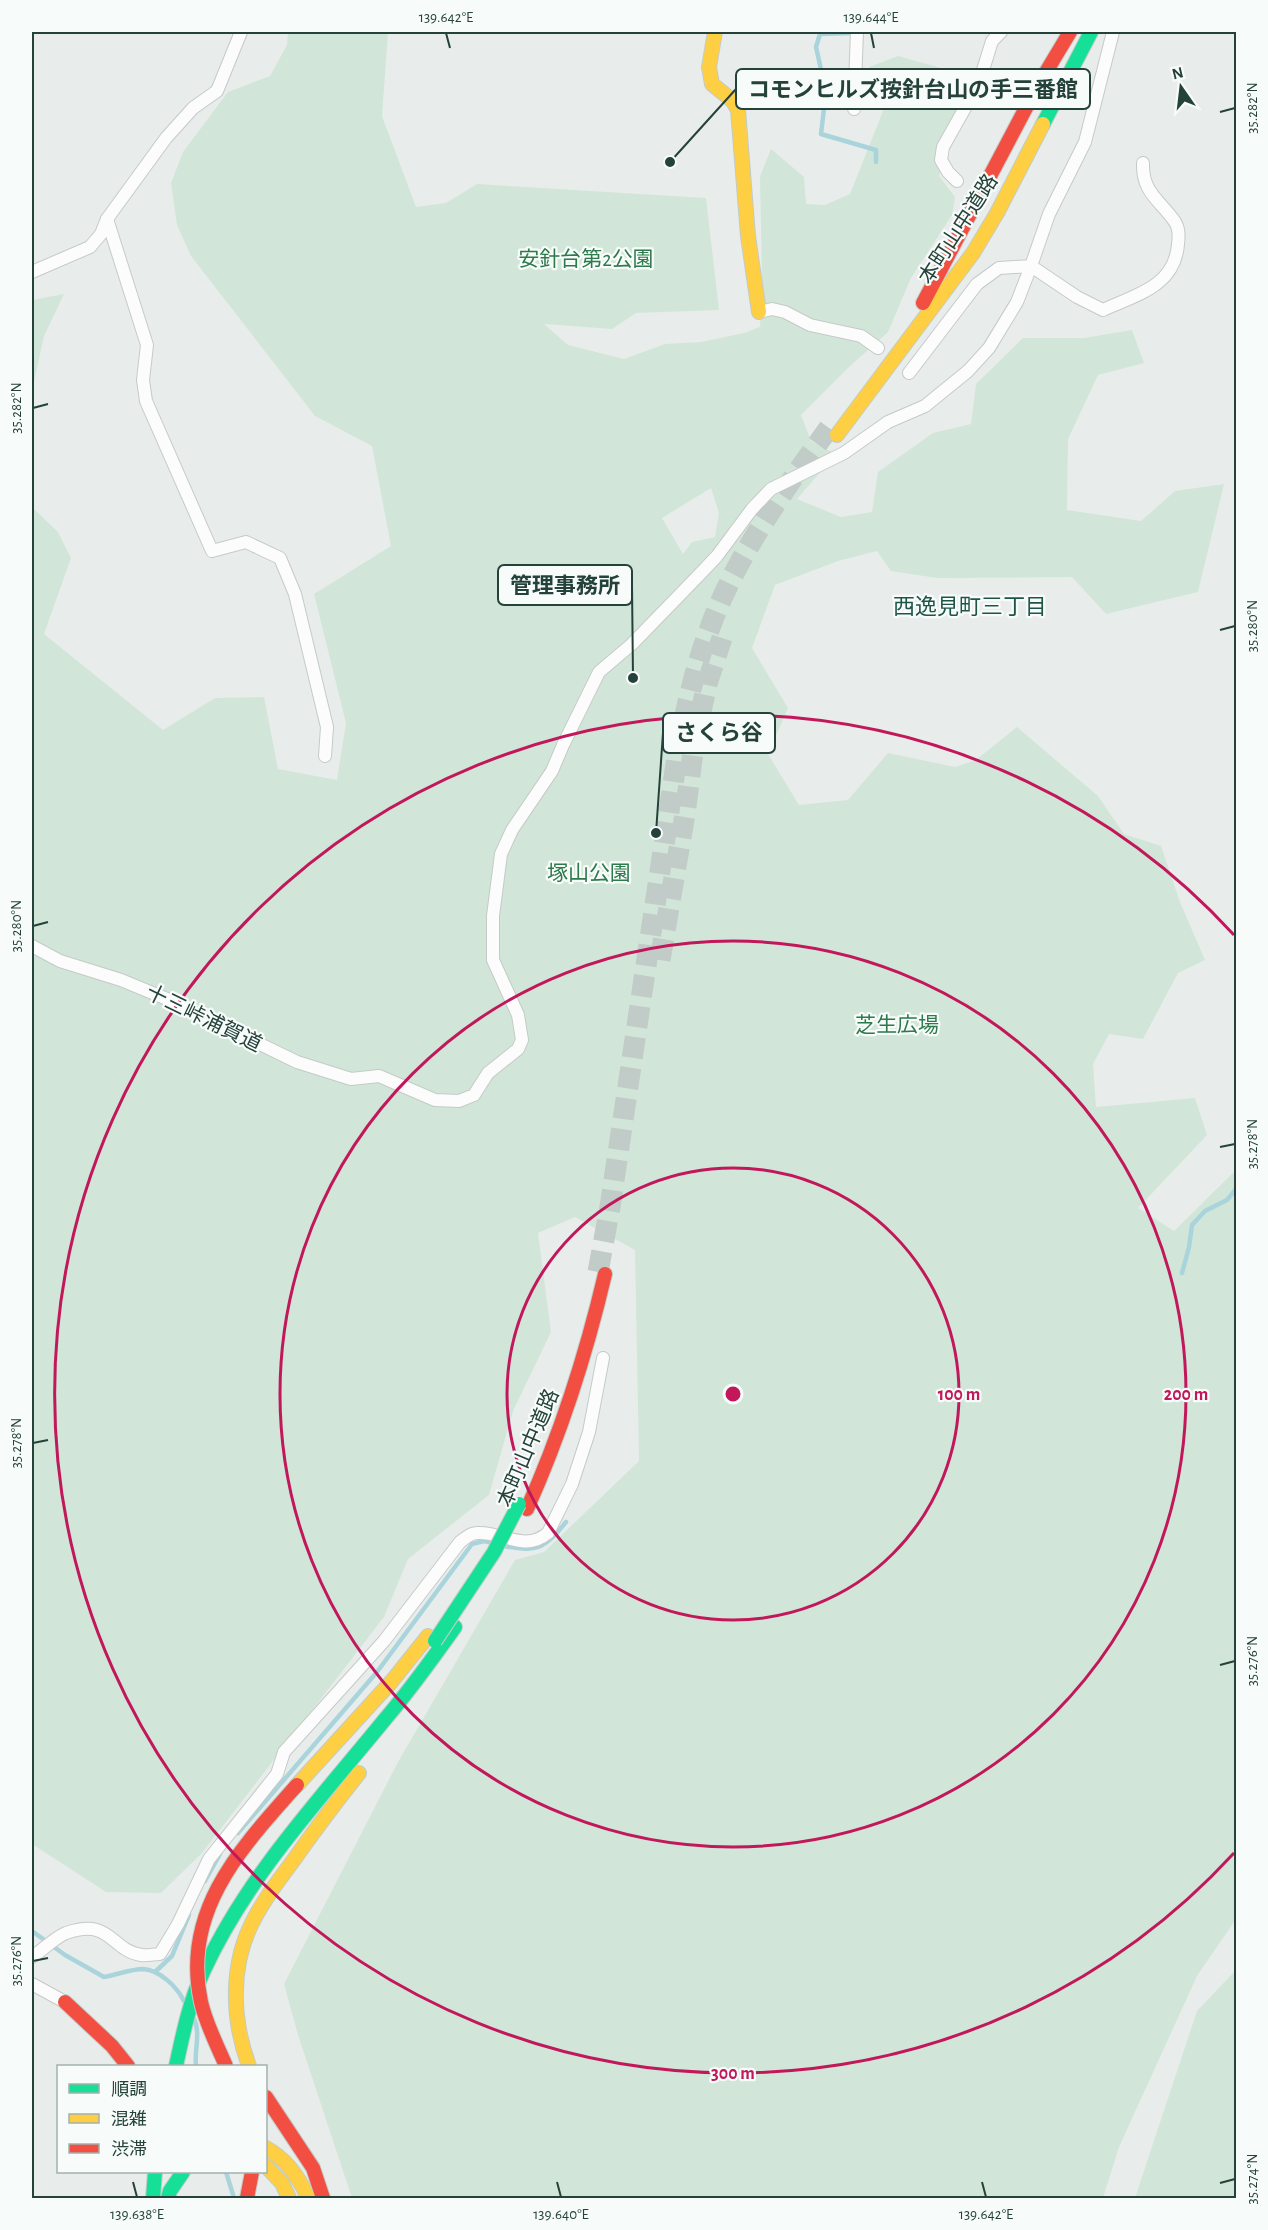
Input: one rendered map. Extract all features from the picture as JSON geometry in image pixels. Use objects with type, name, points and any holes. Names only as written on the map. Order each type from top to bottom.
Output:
[{"type":"main road","points":[[715,32],[709,67],[712,84],[733,101],[738,110],[744,213],[759,312]]},
{"type":"main road","name":"本町山中道路","points":[[1070,32],[1037,87],[916,314],[833,431],[973,253],[998,213],[1091,32]]},
{"type":"main road","name":"本町山中道路","points":[[438,1643],[458,1624],[502,1555],[523,1507],[547,1467],[586,1358],[601,1273]]},
{"type":"main road","points":[[248,2065],[239,2031],[236,2008],[236,1979],[245,1939],[269,1895],[320,1822],[421,1691],[438,1643],[463,1589],[504,1524],[523,1507]]},
{"type":"main road","points":[[225,2065],[201,2001],[196,1961],[200,1927],[214,1892],[245,1844],[297,1785],[392,1681],[438,1643]]},
{"type":"main road","points":[[166,2065],[211,1933],[243,1879],[266,1848],[438,1643]]},
{"type":"main road","points":[[65,2001],[112,2046],[126,2065]]},
{"type":"main road","points":[[176,2065],[181,2019]]},
{"type":"main road","points":[[267,2099],[313,2168],[323,2199]]},
{"type":"main road","points":[[267,2149],[292,2171],[302,2184],[308,2199]]},
{"type":"main road","points":[[267,2167],[282,2183],[289,2199]]},
{"type":"main road","points":[[153,2199],[155,2173]]},
{"type":"main road","points":[[167,2173],[167,2199]]},
{"type":"main road","points":[[167,2199],[182,2173]]},
{"type":"main road","points":[[247,2199],[252,2173]]},
{"type":"street","points":[[32,272],[90,248],[101,234],[107,219],[166,138],[193,108],[217,91],[241,32]]},
{"type":"street","points":[[854,109],[856,32]]},
{"type":"street","points":[[957,181],[941,160],[943,147],[979,82],[992,41],[1001,32]]},
{"type":"street","points":[[1031,266],[1049,214],[1085,142],[1113,32]]},
{"type":"street","points":[[909,373],[977,284],[999,268],[1031,266],[1077,297],[1103,310],[1150,290],[1163,278],[1177,258],[1179,238],[1177,225],[1151,194],[1143,176],[1143,163]]},
{"type":"street","points":[[107,219],[147,345],[143,380],[146,401],[212,551],[246,542],[280,558],[295,594],[327,727],[326,756]]},
{"type":"street","name":"十三峠浦賀道","points":[[32,946],[60,961],[121,980],[182,1005],[297,1062],[351,1079],[379,1076],[435,1100],[459,1101],[474,1095],[488,1073],[518,1049],[522,1040],[518,1016],[494,960],[493,916],[501,854],[512,830],[552,771],[599,672],[632,644],[717,556],[752,509],[771,489],[844,453],[888,422],[925,406],[968,371],[989,348],[1017,302],[1031,266]]},
{"type":"street","points":[[759,312],[772,309],[785,312],[810,325],[861,336],[878,348]]},
{"type":"street","points":[[37,1953],[65,1933],[93,1929],[105,1932],[126,1949],[142,1956],[160,1954],[178,1924],[209,1859],[277,1774],[284,1752],[384,1641],[460,1542],[470,1534],[477,1533],[530,1543],[548,1533],[572,1484],[590,1432],[603,1358]]},
{"type":"street","points":[[32,1984],[65,2001]]},
{"type":"green space","points":[[288,32],[388,32],[382,116],[416,207],[446,203],[477,184],[706,198],[719,310],[636,313],[612,329],[544,324],[568,345],[624,359],[665,344],[701,342],[744,333],[760,327],[762,278],[760,176],[771,149],[804,177],[806,204],[825,205],[850,194],[883,111],[883,82],[869,67],[898,56],[966,75],[939,176],[955,197],[952,215],[911,278],[888,332],[801,415],[811,441],[836,454],[797,499],[841,517],[872,512],[878,472],[933,433],[971,424],[976,384],[1023,338],[1084,338],[1132,330],[1144,363],[1098,375],[1068,439],[1067,510],[1141,521],[1175,491],[1224,484],[1198,592],[1106,614],[1072,577],[937,578],[891,571],[877,551],[838,561],[775,585],[752,648],[788,708],[768,754],[799,805],[848,800],[888,753],[955,767],[976,760],[1017,727],[1098,796],[1124,834],[1161,846],[1180,902],[1205,960],[1178,973],[1143,1039],[1109,1034],[1093,1064],[1096,1107],[1195,1098],[1207,1135],[1138,1208],[1174,1231],[1236,1170],[1236,1919],[1197,1976],[1119,2147],[1103,2198],[352,2198],[298,2035],[284,1984],[398,1762],[515,1560],[544,1552],[639,1461],[635,1250],[575,1217],[538,1233],[551,1332],[513,1411],[489,1495],[408,1559],[384,1617],[202,1853],[161,1893],[106,1892],[32,1844],[32,507],[58,532],[71,558],[44,634],[163,730],[215,698],[264,697],[278,769],[337,780],[346,723],[314,594],[391,546],[372,446],[315,416],[191,256],[177,225],[171,183],[183,152],[228,92],[270,76],[287,45]],"holes":[[[711,488],[719,513],[715,537],[692,542],[683,554],[662,518]]]},
{"type":"green space","points":[[64,294],[44,336],[32,391],[32,300]]},
{"type":"green space","points":[[1236,1970],[1236,2198],[1135,2198],[1197,2011]]},
{"type":"waterway","points":[[851,33],[820,34],[816,47],[826,92],[821,134],[876,150],[876,162]]},
{"type":"waterway","points":[[1182,1273],[1192,1225],[1205,1211],[1227,1200],[1236,1189]]},
{"type":"waterway","points":[[504,1546],[525,1549],[540,1546],[552,1538],[566,1522]]},
{"type":"waterway","points":[[238,1833],[377,1672],[472,1544],[484,1541],[493,1543]]},
{"type":"waterway","points":[[205,1881],[220,1854]]},
{"type":"waterway","points":[[155,1972],[172,1956],[189,1915]]},
{"type":"waterway","points":[[32,1931],[65,1955],[104,1977],[138,1969],[156,1972],[177,1990],[184,2001]]},
{"type":"waterway","points":[[194,2019],[197,2030],[196,2065]]},
{"type":"waterway","points":[[226,2173],[234,2198]]},
{"type":"tunnel","points":[[598,1272],[610,1207],[679,744],[696,669],[722,598],[748,547],[829,428]]},
{"type":"tunnel","points":[[660,960],[685,814],[694,744],[707,684],[722,638]]},
{"type":"traffic: fast","points":[[1043,124],[1091,32]]},
{"type":"traffic: fast","points":[[435,1641],[494,1552],[519,1504]]},
{"type":"traffic: fast","points":[[176,2065],[187,2017],[199,1981],[242,1902],[287,1838],[404,1696],[455,1627]]},
{"type":"traffic: fast","points":[[153,2198],[155,2173]]},
{"type":"traffic: fast","points":[[168,2198],[182,2173]]},
{"type":"traffic: slow","points":[[715,32],[709,67],[712,84],[733,101],[738,110],[748,236],[759,312]]},
{"type":"traffic: slow","points":[[837,435],[973,253],[997,213],[1043,124]]},
{"type":"traffic: slow","points":[[297,1785],[392,1681],[428,1636]]},
{"type":"traffic: slow","points":[[249,2065],[239,2030],[236,1994],[237,1975],[245,1940],[256,1915],[271,1891],[359,1773]]},
{"type":"traffic: slow","points":[[267,2149],[291,2169],[308,2198]]},
{"type":"traffic: slow","points":[[267,2167],[282,2183],[289,2198]]},
{"type":"traffic: jam","points":[[923,303],[1037,87],[1070,32]]},
{"type":"traffic: jam","points":[[527,1509],[572,1393],[605,1274]]},
{"type":"traffic: jam","points":[[226,2065],[201,2002],[197,1969],[200,1939],[208,1910],[220,1883],[237,1857],[297,1785]]},
{"type":"traffic: jam","points":[[65,2002],[112,2046],[127,2065]]},
{"type":"traffic: jam","points":[[267,2099],[313,2168],[323,2198]]},
{"type":"traffic: jam","points":[[247,2198],[252,2173]]},
{"type":"place","name":"コモンヒルズ按針台山の手三番館","points":[[670,162]]},
{"type":"place","name":"管理事務所","points":[[633,678]]},
{"type":"place","name":"さくら谷","points":[[656,833]]},
{"type":"district","name":"西逸見町三丁目","points":[[970,606]]},
{"type":"park label","name":"安針台第2公園","points":[[586,259]]},
{"type":"park label","name":"塚山公園","points":[[589,873]]},
{"type":"park label","name":"芝生広場","points":[[897,1025]]}]
